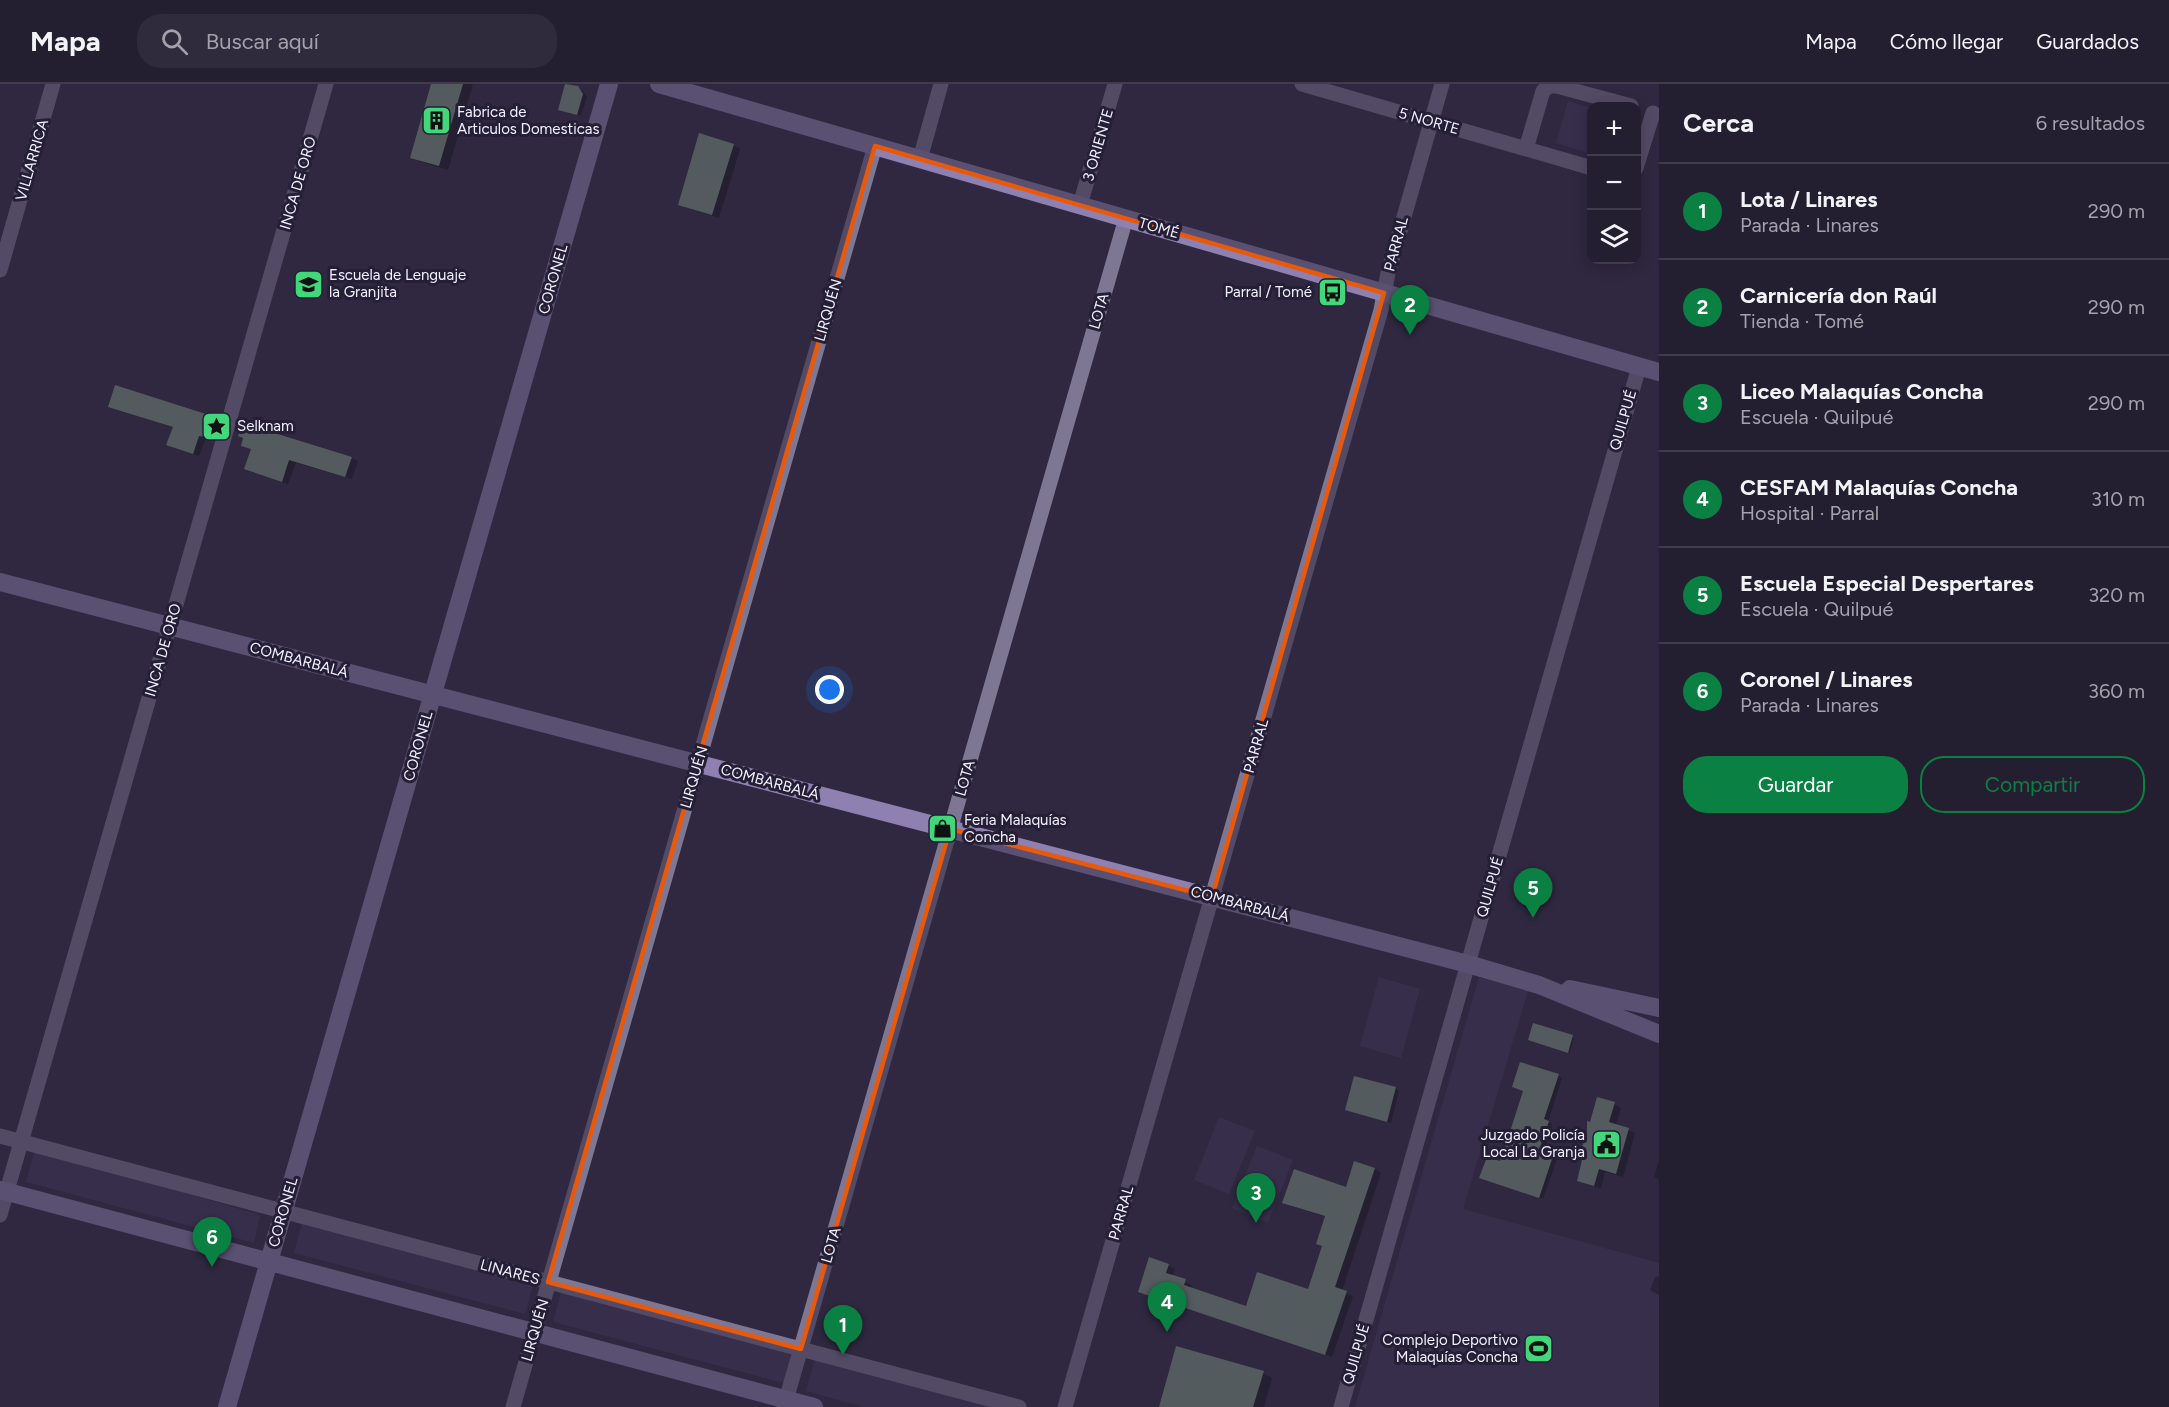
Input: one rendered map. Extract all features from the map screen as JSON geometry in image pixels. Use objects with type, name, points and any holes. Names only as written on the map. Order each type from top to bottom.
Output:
[{"type":"street","name":"VILLARRICA","points":[[0,270],[54,84]]},
{"type":"street","name":"INCA DE ORO","points":[[0,1215],[3,1191],[21,1142],[326,84]]},
{"type":"street","name":"CORONEL","points":[[227,1407],[609,84]]},
{"type":"street","name":"TOMÉ","points":[[659,84],[1659,372]]},
{"type":"street","points":[[920,159],[941,84]]},
{"type":"street","name":"3 ORIENTE","points":[[1080,206],[1115,84]]},
{"type":"street","name":"5 NORTE","points":[[1302,84],[1332,88],[1431,122],[1587,167]]},
{"type":"street","name":"PARRAL","points":[[1065,1407],[1381,310],[1388,273],[1442,84]]},
{"type":"street","points":[[1526,149],[1543,91],[1549,86],[1557,86],[1616,102]]},
{"type":"street","points":[[1640,156],[1656,114],[1641,110]]},
{"type":"street","name":"LIRQUÉN","points":[[513,1407],[875,146]]},
{"type":"street","name":"LOTA","points":[[785,1403],[1126,218]]},
{"type":"street","name":"QUILPUÉ","points":[[1341,1407],[1639,367]]},
{"type":"street","name":"COMBARBALÁ","points":[[0,582],[1468,964],[1539,985],[1659,1034]]},
{"type":"street","name":"COMBARBALÁ","points":[[1539,985],[1576,989],[1659,1008]]},
{"type":"street","name":"LINARES","points":[[0,1136],[1019,1407]]},
{"type":"street","points":[[3,1191],[534,1332],[785,1403],[814,1407]]},
{"type":"highlighted area","points":[[875,146],[1384,293],[1212,897],[950,829],[801,1349],[548,1282]]},
{"type":"shaded area","points":[[1568,101],[1587,107],[1587,153],[1556,143]]},
{"type":"shaded area","points":[[1379,977],[1420,989],[1401,1058],[1360,1046]]},
{"type":"shaded area","name":"Complejo Deportivo Malaquías Concha","points":[[1479,977],[1528,991],[1463,1209],[1659,1263],[1659,1407],[1355,1407]]},
{"type":"shaded area","points":[[1219,1117],[1255,1131],[1229,1194],[1194,1180]]},
{"type":"shaded area","points":[[1257,1146],[1293,1160],[1268,1223],[1232,1208]]},
{"type":"shaded area","points":[[35,1149],[260,1215],[254,1243],[26,1182]]},
{"type":"shaded area","points":[[303,1219],[534,1281],[525,1314],[294,1253]]},
{"type":"shaded area","points":[[562,1289],[793,1350],[784,1383],[553,1322]]},
{"type":"shaded area","points":[[815,1358],[997,1407],[864,1407],[806,1391]]},
{"type":"building","name":"Fabrica de Articulos Domesticas","points":[[431,84],[463,84],[439,166],[410,158]]},
{"type":"building","points":[[565,84],[578,86],[583,94],[577,115],[558,110]]},
{"type":"building","points":[[699,133],[734,144],[712,215],[678,205]]},
{"type":"building","points":[[115,385],[212,416],[205,437],[199,436],[193,454],[166,445],[173,427],[108,407]]},
{"type":"building","points":[[242,423],[352,457],[345,477],[289,460],[282,482],[244,469],[251,449],[241,446],[243,438],[238,436]]},
{"type":"building","points":[[1533,1023],[1573,1035],[1568,1053],[1528,1040]]},
{"type":"building","points":[[1520,1062],[1559,1074],[1544,1119],[1549,1121],[1540,1148],[1554,1153],[1539,1198],[1479,1178],[1487,1157],[1500,1161],[1523,1091],[1512,1087]]},
{"type":"building","points":[[1354,1076],[1396,1087],[1387,1122],[1345,1110]]},
{"type":"building","points":[[1597,1097],[1615,1102],[1609,1122],[1629,1128],[1616,1174],[1599,1169],[1594,1186],[1577,1181],[1583,1156],[1577,1155],[1587,1137],[1587,1121],[1590,1122]]},
{"type":"building","points":[[1354,1161],[1375,1168],[1335,1287],[1347,1291],[1325,1355],[1138,1292],[1149,1257],[1169,1264],[1166,1273],[1186,1279],[1184,1285],[1246,1306],[1257,1272],[1308,1289],[1322,1246],[1316,1244],[1325,1216],[1282,1203],[1294,1169],[1346,1187]]},
{"type":"building","points":[[1176,1346],[1264,1371],[1253,1407],[1159,1407]]},
{"type":"place","name":"Fabrica de Articulos Domesticas","points":[[436,121]]},
{"type":"place","name":"Escuela de Lenguaje la Granjita","points":[[308,284]]},
{"type":"place","name":"Parral / Tomé","points":[[1333,292]]},
{"type":"place","name":"Carnicería don Raúl","points":[[1410,335]]},
{"type":"place","name":"Selknam","points":[[216,426]]},
{"type":"place","name":"Feria Malaquías Concha","points":[[943,829]]},
{"type":"place","name":"Escuela Especial Despertares","points":[[1533,918]]},
{"type":"place","name":"Juzgado Policía Local La Granja","points":[[1606,1144]]},
{"type":"place","name":"Liceo Malaquías Concha","points":[[1256,1223]]},
{"type":"place","name":"Coronel / Linares","points":[[212,1267]]},
{"type":"place","name":"CESFAM Malaquías Concha","points":[[1167,1332]]},
{"type":"place","name":"Complejo Deportivo Malaquías Concha","points":[[1539,1349]]},
{"type":"place","name":"Lota / Linares","points":[[843,1355]]}]
